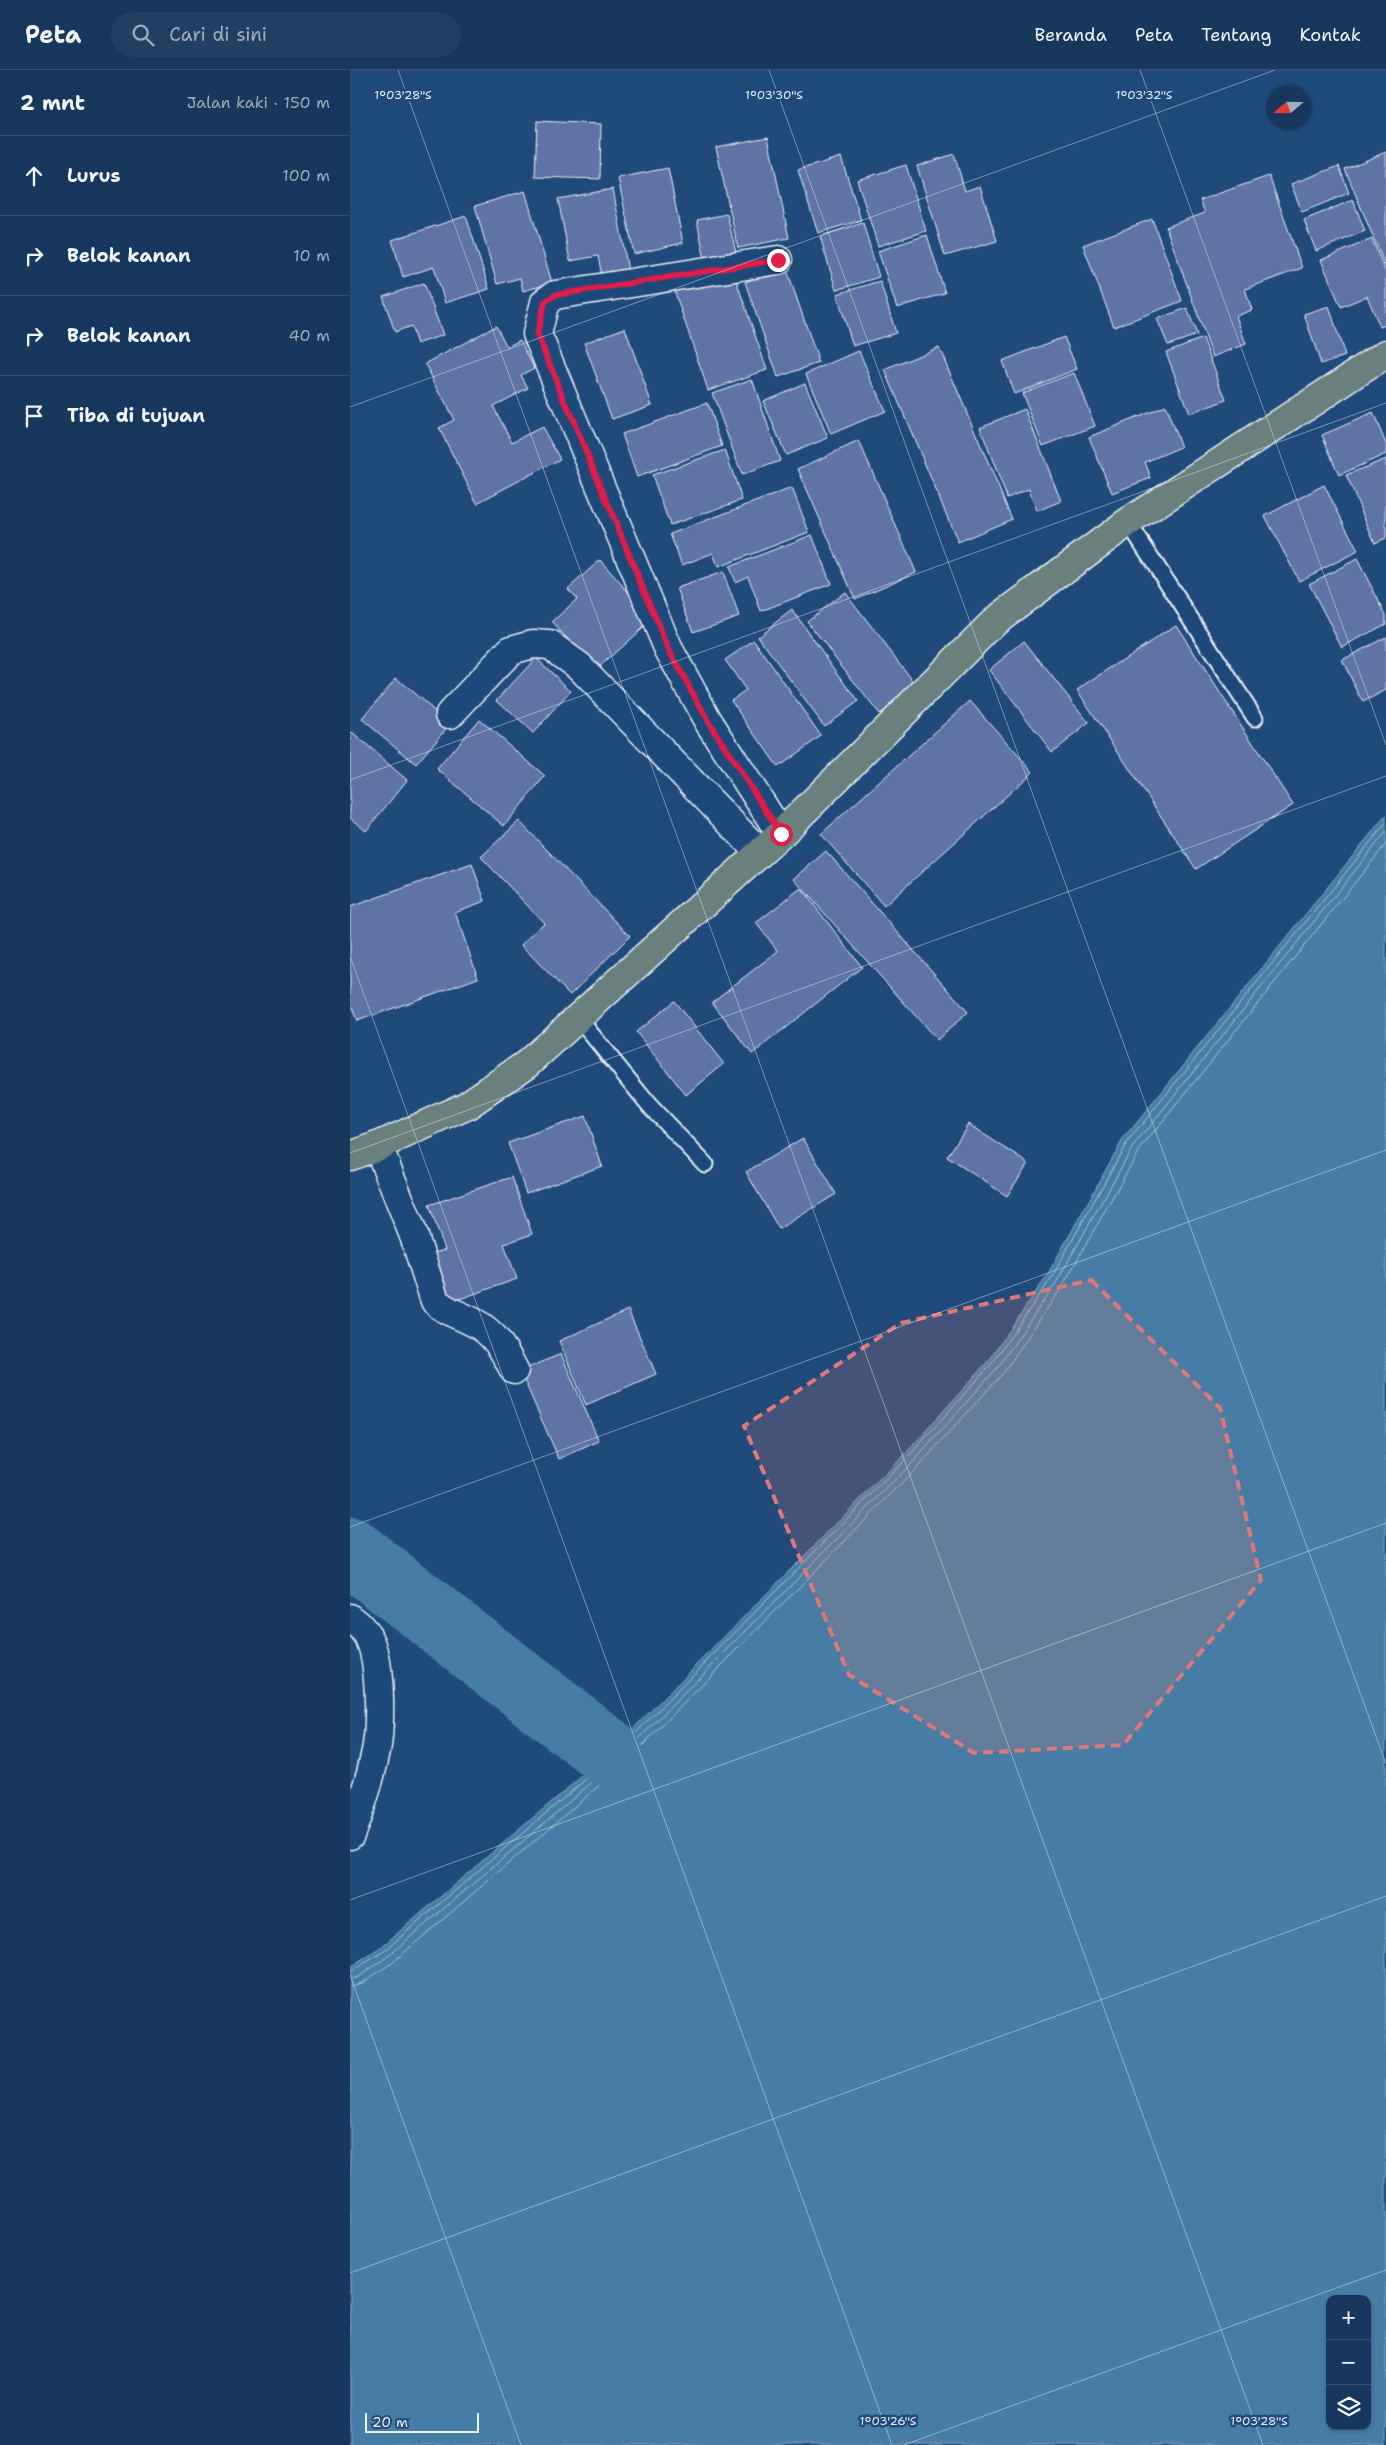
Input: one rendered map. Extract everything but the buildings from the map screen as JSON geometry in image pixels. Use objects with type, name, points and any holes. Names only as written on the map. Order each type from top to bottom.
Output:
[{"type":"highway","points":[[350,1156],[378,1146],[466,1106],[528,1064],[781,834],[996,620],[1128,522],[1386,354]]},
{"type":"street","points":[[778,260],[555,295],[545,302],[537,334],[668,648],[708,721],[781,834]]},
{"type":"street","points":[[450,714],[511,650],[533,644],[550,645],[579,666],[759,852]]},
{"type":"street","points":[[378,1146],[414,1236],[435,1301],[446,1310],[486,1330],[499,1342],[514,1370]]},
{"type":"street","points":[[350,1618],[360,1625],[373,1647],[379,1688],[377,1749],[360,1812],[350,1835]]},
{"type":"lane","points":[[1128,522],[1255,718]]},
{"type":"lane","points":[[579,1019],[649,1105],[705,1164]]},
{"type":"highlighted area","points":[[1091,1280],[1220,1408],[1261,1580],[1123,1745],[974,1753],[849,1675],[744,1426],[901,1323]]},
{"type":"water","points":[[1386,815],[1386,2445],[350,2445],[350,1968],[379,1949],[609,1753],[906,1453],[990,1359],[1046,1277],[1122,1141]]},
{"type":"waterway","points":[[350,1551],[609,1753]]},
{"type":"route","points":[[778,260],[555,295],[545,302],[540,314],[537,334],[668,648],[708,721],[781,834]]}]
